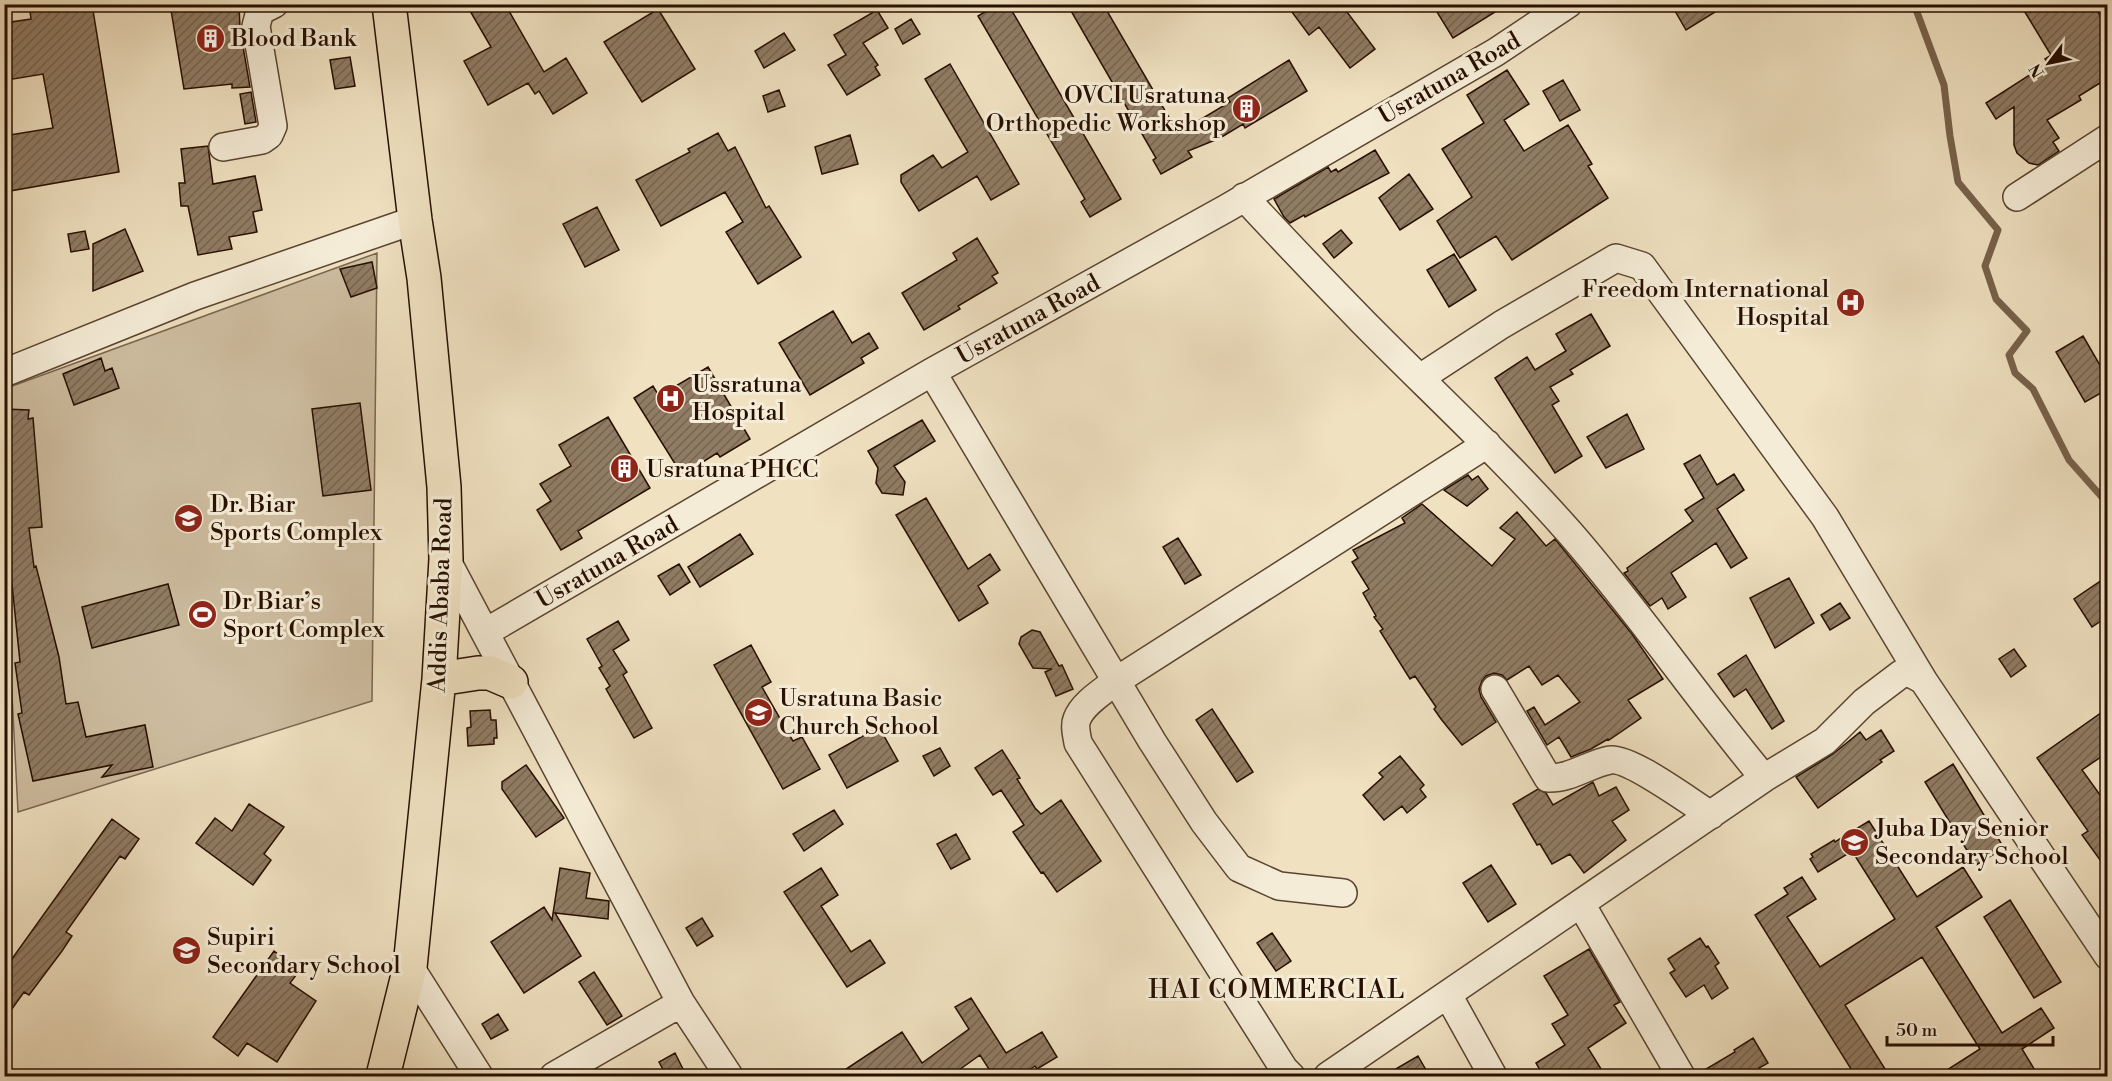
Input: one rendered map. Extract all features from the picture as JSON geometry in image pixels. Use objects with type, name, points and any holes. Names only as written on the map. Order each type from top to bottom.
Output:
[{"type":"main road","name":"Addis Ababa Road","points":[[383,1077],[410,967],[439,679],[446,559],[442,468],[424,278],[389,4]]},
{"type":"main road","points":[[439,679],[484,673],[511,682]]},
{"type":"street","points":[[223,147],[262,140],[269,135],[273,126],[256,26],[260,11],[274,4]]},
{"type":"street","name":"Usratuna Road","points":[[486,632],[932,372],[1496,52],[1568,4]]},
{"type":"street","points":[[2017,197],[2108,138]]},
{"type":"street","points":[[1244,197],[1487,444],[1569,532],[1625,598],[1764,778]]},
{"type":"street","points":[[4,373],[195,296],[415,220]]},
{"type":"street","points":[[1420,378],[1500,325],[1616,258],[1642,266],[1825,517],[1923,680],[2108,956]]},
{"type":"street","points":[[932,372],[1116,681],[1204,822],[1239,868],[1279,886],[1343,893]]},
{"type":"street","points":[[1291,1077],[1078,743],[1077,719],[1086,707],[1116,681],[1487,444]]},
{"type":"street","points":[[446,559],[681,1003],[729,1077]]},
{"type":"street","points":[[1328,1077],[1764,778],[1825,741],[1864,702],[1901,674],[1910,673],[1923,680]]},
{"type":"street","points":[[1495,689],[1548,778],[1575,773],[1611,760],[1622,761],[1642,770],[1711,815]]},
{"type":"street","points":[[1581,904],[1681,1077]]},
{"type":"street","points":[[410,967],[479,1077]]},
{"type":"street","points":[[1448,995],[1493,1077]]},
{"type":"street","points":[[554,1077],[681,1003]]},
{"type":"shaded area","name":"Dr. Biar Sports Complex","points":[[377,253],[372,701],[18,812],[5,557],[4,389]]},
{"type":"building","points":[[29,4],[92,4],[119,172],[4,192],[4,136],[53,128],[43,74],[7,80],[4,68],[4,23],[31,19]]},
{"type":"building","name":"Blood Bank","points":[[170,4],[239,4],[240,29],[250,87],[232,88],[232,84],[184,89]]},
{"type":"building","points":[[466,4],[505,4],[544,72],[566,58],[587,93],[553,114],[539,91],[535,94],[528,83],[488,105],[464,61],[491,47]]},
{"type":"building","points":[[998,4],[1008,4],[1121,199],[1090,217],[1081,202],[1085,199],[978,16]]},
{"type":"building","points":[[1067,4],[1103,4],[1178,133],[1230,102],[1228,98],[1289,60],[1307,91],[1245,128],[1243,124],[1220,138],[1188,151],[1192,157],[1161,174],[1153,160],[1156,158]]},
{"type":"building","points":[[1286,4],[1341,4],[1375,49],[1350,68],[1319,27],[1309,35]]},
{"type":"building","points":[[1450,4],[1508,4],[1453,38],[1437,12]]},
{"type":"building","points":[[1671,4],[1728,4],[1686,30]]},
{"type":"building","points":[[2020,4],[2094,4],[2108,32],[2108,78],[2079,96],[2081,100],[2047,120],[2059,138],[2053,142],[2059,151],[2038,165],[2029,163],[2017,153],[2014,145],[2014,107],[1996,119],[1986,103],[2048,63],[2045,59],[2051,55]]},
{"type":"building","points":[[658,9],[695,69],[642,102],[604,42]]},
{"type":"building","points":[[877,10],[888,28],[863,43],[878,65],[875,67],[880,75],[847,95],[828,65],[846,55],[834,35]]},
{"type":"building","points":[[911,19],[920,34],[903,44],[895,29]]},
{"type":"building","points":[[784,33],[795,50],[764,68],[755,51]]},
{"type":"building","points":[[350,57],[355,86],[335,89],[330,60]]},
{"type":"building","points":[[950,64],[1019,184],[991,200],[977,176],[919,211],[901,182],[901,175],[933,155],[942,168],[968,152],[925,79]]},
{"type":"building","points":[[1507,70],[1529,104],[1504,120],[1524,151],[1568,125],[1592,164],[1588,166],[1608,198],[1512,260],[1496,236],[1460,258],[1437,221],[1472,197],[1442,149],[1484,123],[1467,95]]},
{"type":"building","points":[[1563,80],[1580,110],[1560,121],[1543,91]]},
{"type":"building","points":[[779,90],[785,106],[768,112],[763,96]]},
{"type":"building","points":[[251,92],[256,122],[245,124],[240,94]]},
{"type":"building","points":[[718,133],[728,151],[735,147],[766,208],[769,206],[801,257],[758,284],[726,232],[743,222],[725,192],[661,226],[636,180],[690,152],[688,149]]},
{"type":"building","points":[[850,135],[858,164],[822,174],[815,147]]},
{"type":"building","points":[[208,146],[213,184],[255,176],[262,210],[253,212],[257,232],[229,237],[232,249],[198,255],[188,206],[181,206],[179,183],[185,183],[181,149]]},
{"type":"building","points":[[1375,150],[1389,173],[1305,217],[1304,215],[1290,223],[1284,217],[1274,199],[1328,167],[1331,172],[1336,169],[1338,172]]},
{"type":"building","points":[[1409,174],[1433,209],[1400,230],[1379,198]]},
{"type":"building","points":[[597,207],[619,250],[585,267],[563,224]]},
{"type":"building","points":[[125,229],[143,271],[93,291],[93,244]]},
{"type":"building","points":[[1341,230],[1352,243],[1334,258],[1323,244]]},
{"type":"building","points":[[85,231],[89,249],[71,252],[68,234]]},
{"type":"building","points":[[977,238],[998,273],[992,276],[997,283],[958,306],[960,309],[924,330],[902,293],[957,260],[953,253]]},
{"type":"building","points":[[1454,254],[1476,290],[1449,307],[1427,270]]},
{"type":"building","points":[[372,262],[377,288],[351,297],[340,269]]},
{"type":"building","points":[[833,311],[852,343],[869,333],[878,348],[861,358],[864,363],[810,395],[779,343]]},
{"type":"building","points":[[1591,314],[1610,346],[1570,370],[1573,374],[1550,387],[1559,401],[1552,405],[1582,456],[1555,473],[1495,378],[1527,357],[1535,370],[1566,351],[1556,334]]},
{"type":"building","points":[[2083,336],[2101,367],[2108,364],[2108,389],[2085,402],[2056,352]]},
{"type":"building","points":[[101,358],[105,371],[112,368],[119,388],[74,405],[63,374]]},
{"type":"building","points":[[708,367],[750,439],[720,457],[717,453],[682,475],[634,398],[653,386],[659,396]]},
{"type":"building","points":[[360,403],[371,490],[323,496],[312,409]]},
{"type":"building","points":[[4,409],[29,410],[28,419],[33,418],[42,527],[29,528],[34,567],[36,566],[59,657],[66,704],[78,702],[86,737],[145,725],[153,767],[102,777],[112,765],[33,781],[18,714],[22,713],[15,663],[20,662],[5,538],[8,537],[4,483]]},
{"type":"building","points":[[1627,414],[1644,449],[1606,468],[1587,437]]},
{"type":"building","points":[[608,417],[650,488],[578,531],[582,538],[561,550],[537,510],[551,501],[540,484],[571,466],[559,445]]},
{"type":"building","points":[[922,420],[935,441],[894,466],[905,482],[903,495],[882,493],[876,483],[878,468],[868,451]]},
{"type":"building","points":[[1700,455],[1717,485],[1734,474],[1744,490],[1717,509],[1747,558],[1731,568],[1716,543],[1671,573],[1686,597],[1668,609],[1662,598],[1650,606],[1624,573],[1628,571],[1627,568],[1693,521],[1685,510],[1704,498],[1684,464]]},
{"type":"building","points":[[1468,475],[1472,480],[1478,476],[1488,489],[1467,506],[1444,490]]},
{"type":"building","points":[[926,498],[968,569],[990,554],[1000,570],[978,586],[988,603],[959,621],[896,515]]},
{"type":"building","points":[[1422,504],[1492,566],[1515,539],[1500,528],[1517,512],[1546,546],[1555,539],[1632,634],[1663,679],[1628,700],[1641,718],[1609,740],[1571,757],[1559,737],[1547,745],[1527,711],[1534,707],[1545,725],[1580,702],[1558,675],[1542,685],[1529,666],[1507,680],[1502,675],[1494,673],[1486,676],[1479,689],[1481,697],[1496,722],[1462,745],[1434,709],[1436,707],[1415,676],[1410,679],[1380,631],[1383,629],[1374,617],[1376,616],[1363,593],[1369,589],[1352,562],[1358,558],[1353,550],[1405,523],[1402,518]]},
{"type":"building","points":[[740,534],[753,554],[700,587],[688,567]]},
{"type":"building","points":[[1178,538],[1201,575],[1185,584],[1163,547]]},
{"type":"building","points":[[679,564],[690,582],[670,595],[658,576]]},
{"type":"building","points":[[2108,576],[2108,616],[2092,627],[2074,599]]},
{"type":"building","points":[[1789,578],[1814,623],[1775,648],[1750,598]]},
{"type":"building","points":[[168,584],[179,625],[92,648],[82,607]]},
{"type":"building","points":[[1840,603],[1850,618],[1830,630],[1821,615]]},
{"type":"building","points":[[618,621],[629,640],[613,650],[627,672],[623,675],[652,728],[634,738],[606,689],[610,686],[599,668],[602,666],[587,639]]},
{"type":"building","points":[[1032,630],[1040,632],[1059,666],[1062,665],[1073,689],[1056,696],[1045,672],[1052,669],[1033,668],[1019,644],[1021,637]]},
{"type":"building","name":"Usratuna Basic Church School","points":[[751,645],[771,682],[762,687],[793,741],[802,737],[820,769],[783,789],[714,665]]},
{"type":"building","points":[[2014,649],[2026,666],[2011,677],[1999,659]]},
{"type":"building","points":[[1746,655],[1784,721],[1772,729],[1746,689],[1734,697],[1718,674]]},
{"type":"building","points":[[2108,708],[2108,752],[2082,770],[2108,806],[2108,871],[2082,835],[2088,831],[2037,758]]},
{"type":"building","points":[[1212,709],[1253,772],[1237,782],[1196,720]]},
{"type":"building","points":[[490,710],[491,720],[496,720],[497,738],[494,738],[494,744],[468,746],[467,728],[471,727],[470,711]]},
{"type":"building","points":[[879,727],[898,761],[847,788],[829,755]]},
{"type":"building","points":[[1881,730],[1894,751],[1818,808],[1796,777],[1833,754],[1860,732],[1866,740]]},
{"type":"building","points":[[940,748],[950,766],[934,776],[923,756]]},
{"type":"building","points":[[1002,750],[1035,808],[1041,814],[1061,800],[1101,861],[1057,892],[1013,832],[1024,825],[1001,790],[993,795],[975,768]]},
{"type":"building","points":[[1400,756],[1424,785],[1420,789],[1426,797],[1407,813],[1402,806],[1384,820],[1363,795],[1383,777],[1379,773]]},
{"type":"building","points":[[1953,764],[2004,848],[1976,865],[1925,782]]},
{"type":"building","points":[[526,765],[564,818],[536,837],[502,789],[502,782]]},
{"type":"building","points":[[1593,782],[1599,796],[1616,787],[1629,810],[1612,821],[1626,840],[1584,873],[1570,854],[1552,864],[1540,844],[1537,845],[1513,804],[1538,789],[1546,793],[1553,805]]},
{"type":"building","points":[[249,804],[284,827],[264,854],[271,860],[253,885],[196,843],[215,818],[232,831]]},
{"type":"building","points":[[834,810],[843,824],[804,851],[793,834]]},
{"type":"building","points":[[112,819],[139,839],[125,859],[120,856],[66,932],[72,936],[62,951],[29,995],[24,992],[4,1020],[4,970]]},
{"type":"building","points":[[1869,821],[1917,897],[1963,867],[1982,897],[1936,927],[2002,1033],[2041,1008],[2054,1028],[2022,1049],[2039,1077],[1936,1077],[1980,1049],[1922,957],[1845,1005],[1890,1077],[1856,1077],[1755,915],[1788,894],[1784,888],[1802,877],[1816,899],[1787,917],[1820,967],[1895,919],[1852,851],[1818,872],[1810,859],[1813,857],[1811,854]]},
{"type":"building","points":[[956,834],[970,859],[951,869],[937,844]]},
{"type":"building","points":[[1491,865],[1516,904],[1488,922],[1463,883]]},
{"type":"building","points":[[560,868],[590,873],[586,898],[609,901],[608,919],[555,913],[581,956],[524,993],[491,942],[544,907],[552,920]]},
{"type":"building","points":[[821,868],[838,895],[821,906],[851,952],[870,940],[885,963],[847,987],[784,892]]},
{"type":"building","points":[[2010,900],[2061,982],[2034,998],[1984,917]]},
{"type":"building","points":[[702,918],[713,936],[697,946],[686,928]]},
{"type":"building","points":[[1272,933],[1291,961],[1276,971],[1257,943]]},
{"type":"building","points":[[1700,938],[1719,963],[1715,966],[1728,988],[1712,999],[1704,985],[1686,997],[1670,973],[1675,970],[1668,959]]},
{"type":"building","points":[[1589,949],[1620,1002],[1614,1005],[1626,1023],[1588,1048],[1606,1077],[1544,1077],[1536,1063],[1565,1045],[1552,1024],[1568,1015],[1544,976]]},
{"type":"building","points":[[274,951],[300,970],[290,983],[316,1001],[277,1062],[247,1043],[238,1056],[213,1037]]},
{"type":"building","points":[[594,972],[622,1016],[607,1025],[579,982]]},
{"type":"building","points":[[971,998],[1006,1053],[1042,1032],[1057,1057],[1037,1069],[1035,1066],[1019,1077],[994,1077],[980,1055],[949,1077],[834,1077],[902,1032],[922,1063],[969,1029],[955,1007]]},
{"type":"building","points":[[498,1014],[508,1030],[491,1039],[482,1024]]},
{"type":"building","points":[[1753,1038],[1768,1063],[1759,1068],[1764,1077],[1697,1077],[1696,1075],[1735,1052],[1734,1050]]},
{"type":"building","points":[[675,1053],[687,1077],[667,1077],[659,1062]]},
{"type":"building","points":[[1418,1056],[1430,1077],[1382,1077]]},
{"type":"waterway","points":[[1914,4],[1944,85],[1958,182],[1998,230],[1985,266],[1996,299],[2027,331],[2009,355],[2015,373],[2033,389],[2069,460],[2108,504]]},
{"type":"place","name":"Blood Bank","points":[[210,38]]},
{"type":"place","name":"OVCI Usratuna Orthopedic Workshop","points":[[1247,109]]},
{"type":"place","name":"Freedom International Hospital","points":[[1850,303]]},
{"type":"place","name":"Ussratuna Hospital","points":[[671,398]]},
{"type":"place","name":"Usratuna PHCC","points":[[625,469]]},
{"type":"place","name":"Dr. Biar Sports Complex","points":[[189,518]]},
{"type":"place","name":"Dr Biar’s Sport Complex","points":[[202,615]]},
{"type":"place","name":"Usratuna Basic Church School","points":[[758,712]]},
{"type":"place","name":"Juba Day Senior Secondary School","points":[[1854,842]]},
{"type":"place","name":"Supiri Secondary School","points":[[186,951]]},
{"type":"district","name":"HAI COMMERCIAL","points":[[1277,989]]}]
